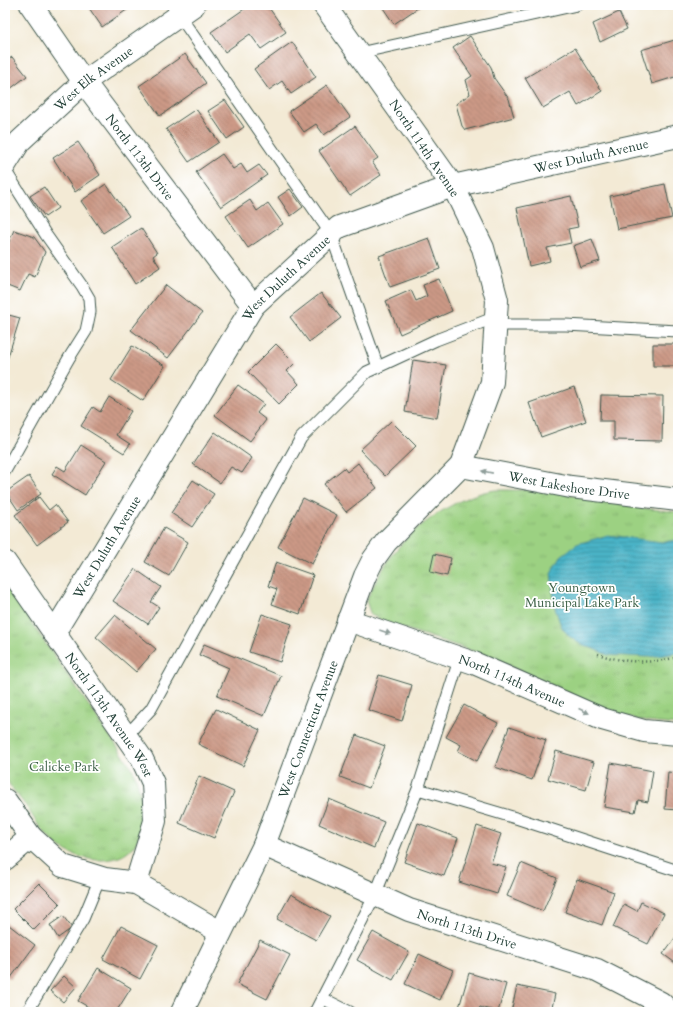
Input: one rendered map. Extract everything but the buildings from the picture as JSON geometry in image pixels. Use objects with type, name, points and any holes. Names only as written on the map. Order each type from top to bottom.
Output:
[{"type":"street","name":"North 113th Drive","points":[[31,5],[84,82],[254,306]]},
{"type":"street","name":"North 114th Avenue","points":[[324,5],[454,186],[483,248],[497,300],[492,382],[461,466]]},
{"type":"street","name":"West Elk Avenue","points":[[5,165],[20,141],[84,82],[182,8]]},
{"type":"street","name":"West Duluth Avenue","points":[[54,633],[254,306],[339,227],[454,186],[678,136]]},
{"type":"street","name":"West Lakeshore Drive","points":[[461,466],[571,487],[678,500]]},
{"type":"street","name":"West Connecticut Avenue","points":[[182,1012],[264,845],[348,620],[368,571],[386,542],[461,466]]},
{"type":"street","name":"North 113th Avenue West","points":[[5,562],[142,759],[153,783],[155,821],[136,883]]},
{"type":"street","name":"North 114th Avenue","points":[[348,620],[460,657],[602,719],[644,731],[678,734]]},
{"type":"street","points":[[5,800],[31,837],[63,866],[100,878],[136,883],[220,932]]},
{"type":"street","points":[[5,859],[31,837]]},
{"type":"street","name":"North 113th Drive","points":[[264,845],[409,910],[597,970],[661,1003],[670,1012]]},
{"type":"lane","points":[[527,5],[536,14]]},
{"type":"lane","points":[[359,52],[577,5]]},
{"type":"lane","points":[[182,8],[331,234],[378,367]]},
{"type":"lane","points":[[5,170],[46,235],[82,286],[89,298],[90,312],[86,331],[5,470]]},
{"type":"lane","points":[[126,736],[151,709],[301,438],[367,372],[436,340],[496,321],[678,331]]},
{"type":"lane","points":[[315,1012],[375,895],[418,789],[460,657]]},
{"type":"lane","points":[[418,789],[519,819],[678,872]]},
{"type":"lane","points":[[27,1012],[83,918],[100,878]]},
{"type":"lane","points":[[322,998],[350,1012]]},
{"type":"path","points":[[598,654],[631,661],[659,661],[678,657]]},
{"type":"green space","name":"Youngtown Municipal Lake Park","points":[[496,490],[547,490],[641,508],[678,512],[678,725],[648,722],[615,714],[485,655],[388,623],[371,615],[366,601],[383,570],[404,541],[423,524],[446,508],[472,496]]},
{"type":"green space","name":"Calicke Park","points":[[5,585],[132,768],[141,797],[142,827],[138,840],[130,850],[118,857],[101,860],[89,859],[83,858],[61,848],[43,831],[6,779],[4,770]]},
{"type":"water","points":[[608,535],[662,542],[678,540],[678,653],[649,657],[608,655],[577,642],[569,636],[561,626],[555,608],[551,573],[561,556],[577,544]]}]
